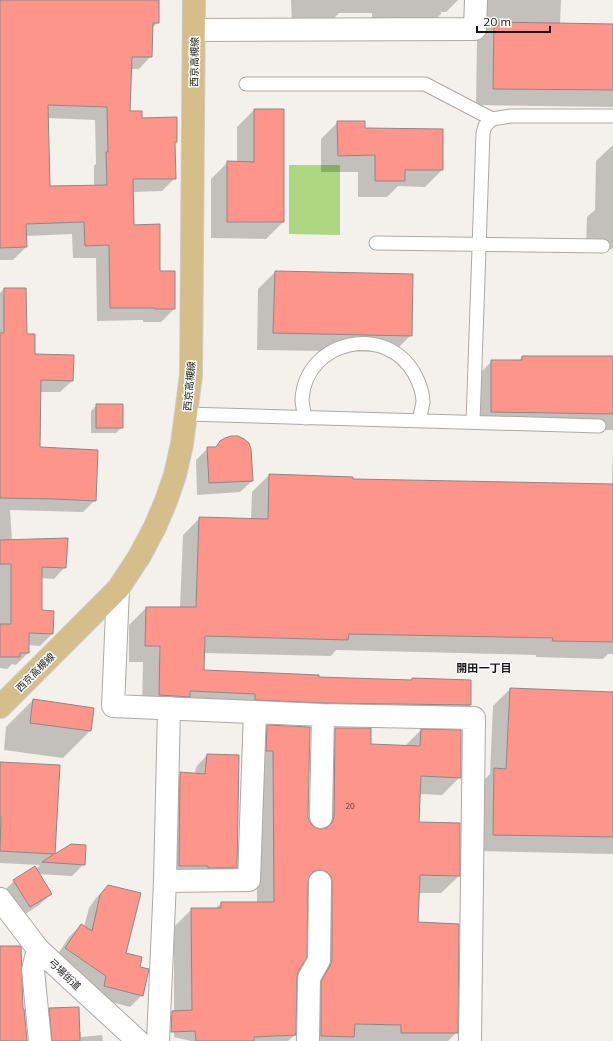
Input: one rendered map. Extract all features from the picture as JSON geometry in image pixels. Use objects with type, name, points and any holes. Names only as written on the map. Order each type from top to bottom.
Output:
[{"type":"main road","name":"西京高槻線","points":[[0,707],[118,589],[139,557],[155,527],[175,475],[182,444],[191,375],[194,0]]},
{"type":"street","points":[[194,30],[475,29],[476,0]]},
{"type":"street","points":[[118,589],[113,706],[323,715],[474,718],[470,1041]]},
{"type":"street","points":[[158,1041],[165,881],[169,708]]},
{"type":"street","points":[[165,881],[249,880],[255,712]]},
{"type":"street","points":[[321,817],[323,715]]},
{"type":"street","points":[[308,1041],[309,978],[319,960],[320,882]]},
{"type":"street","name":"弓場街道","points":[[0,899],[38,949],[135,1040]]},
{"type":"street","points":[[38,949],[33,970],[40,1041]]},
{"type":"lane","points":[[246,84],[425,84],[492,119]]},
{"type":"lane","points":[[473,422],[483,133],[485,126],[492,119],[511,116],[613,116]]},
{"type":"lane","points":[[376,243],[603,246]]},
{"type":"lane","points":[[305,418],[302,400],[307,379],[318,362],[334,350],[354,343],[374,344],[393,351],[409,364],[419,382],[423,402],[419,421]]},
{"type":"lane","points":[[186,414],[598,426]]},
{"type":"green space","points":[[289,165],[340,165],[340,235],[289,234]]},
{"type":"building","points":[[0,0],[159,0],[159,23],[153,23],[152,57],[132,57],[130,111],[142,111],[142,118],[177,117],[177,142],[175,142],[176,179],[133,179],[134,225],[160,224],[160,271],[175,271],[175,309],[110,308],[109,245],[85,246],[84,222],[26,224],[27,247],[0,248]],"holes":[[[48,105],[107,107],[107,185],[50,186]]]},
{"type":"building","points":[[494,22],[613,24],[613,90],[493,89]]},
{"type":"building","points":[[254,109],[284,109],[284,222],[227,222],[227,161],[254,162]]},
{"type":"building","points":[[337,121],[365,121],[365,128],[443,129],[443,170],[405,170],[405,181],[375,181],[375,155],[338,156]]},
{"type":"building","points":[[275,271],[413,274],[412,336],[273,333]]},
{"type":"building","points":[[4,288],[26,288],[27,334],[35,334],[35,354],[74,355],[73,381],[41,380],[40,447],[98,450],[96,501],[0,498],[0,333],[4,333]]},
{"type":"building","points":[[522,356],[613,356],[613,414],[491,412],[491,360],[522,360]]},
{"type":"building","points":[[96,404],[123,404],[123,428],[96,428]]},
{"type":"building","points":[[231,436],[238,436],[249,443],[251,449],[253,481],[209,483],[207,447],[216,447],[220,441]]},
{"type":"building","points":[[269,474],[353,477],[353,479],[613,484],[613,642],[552,641],[553,638],[349,634],[348,640],[205,636],[204,670],[319,675],[319,677],[471,680],[471,705],[323,703],[255,700],[255,694],[190,691],[190,697],[159,695],[160,646],[145,646],[146,607],[196,607],[199,517],[268,519]]},
{"type":"building","points":[[68,538],[66,568],[42,567],[42,610],[54,611],[53,634],[29,633],[29,653],[20,653],[20,657],[0,657],[0,624],[11,624],[11,564],[0,564],[0,540]]},
{"type":"building","points":[[510,688],[613,692],[613,837],[493,835],[494,768],[506,769]]},
{"type":"building","points":[[33,699],[94,708],[91,731],[30,723]]},
{"type":"building","points":[[267,725],[310,727],[308,817],[310,823],[314,827],[320,829],[327,828],[332,823],[334,817],[335,728],[371,728],[371,744],[420,746],[421,729],[461,730],[461,778],[421,776],[419,822],[460,823],[460,876],[420,875],[418,922],[459,924],[458,1033],[401,1033],[401,1025],[355,1024],[354,1037],[321,1036],[321,981],[332,960],[332,882],[331,876],[327,872],[320,870],[314,871],[310,875],[308,882],[307,957],[298,972],[297,977],[296,1035],[254,1037],[254,1041],[196,1041],[195,1031],[171,1032],[172,1011],[192,1010],[191,908],[221,908],[221,902],[274,902],[273,751],[266,751]]},
{"type":"building","points":[[207,754],[239,755],[237,868],[179,866],[180,772],[205,774]]},
{"type":"building","points":[[0,762],[60,765],[55,854],[71,844],[86,845],[85,865],[42,862],[54,854],[0,851]]},
{"type":"building","points":[[35,866],[52,894],[30,907],[13,880]]},
{"type":"building","points":[[108,885],[141,893],[126,953],[142,957],[140,967],[149,969],[143,996],[104,986],[106,976],[65,948],[81,924],[92,931],[100,895]]},
{"type":"building","points":[[0,946],[21,947],[23,1009],[27,1041],[0,1041]]},
{"type":"building","points":[[79,1007],[80,1041],[52,1041],[49,1008]]},
{"type":"district","name":"開田一丁目","points":[[484,668]]}]
